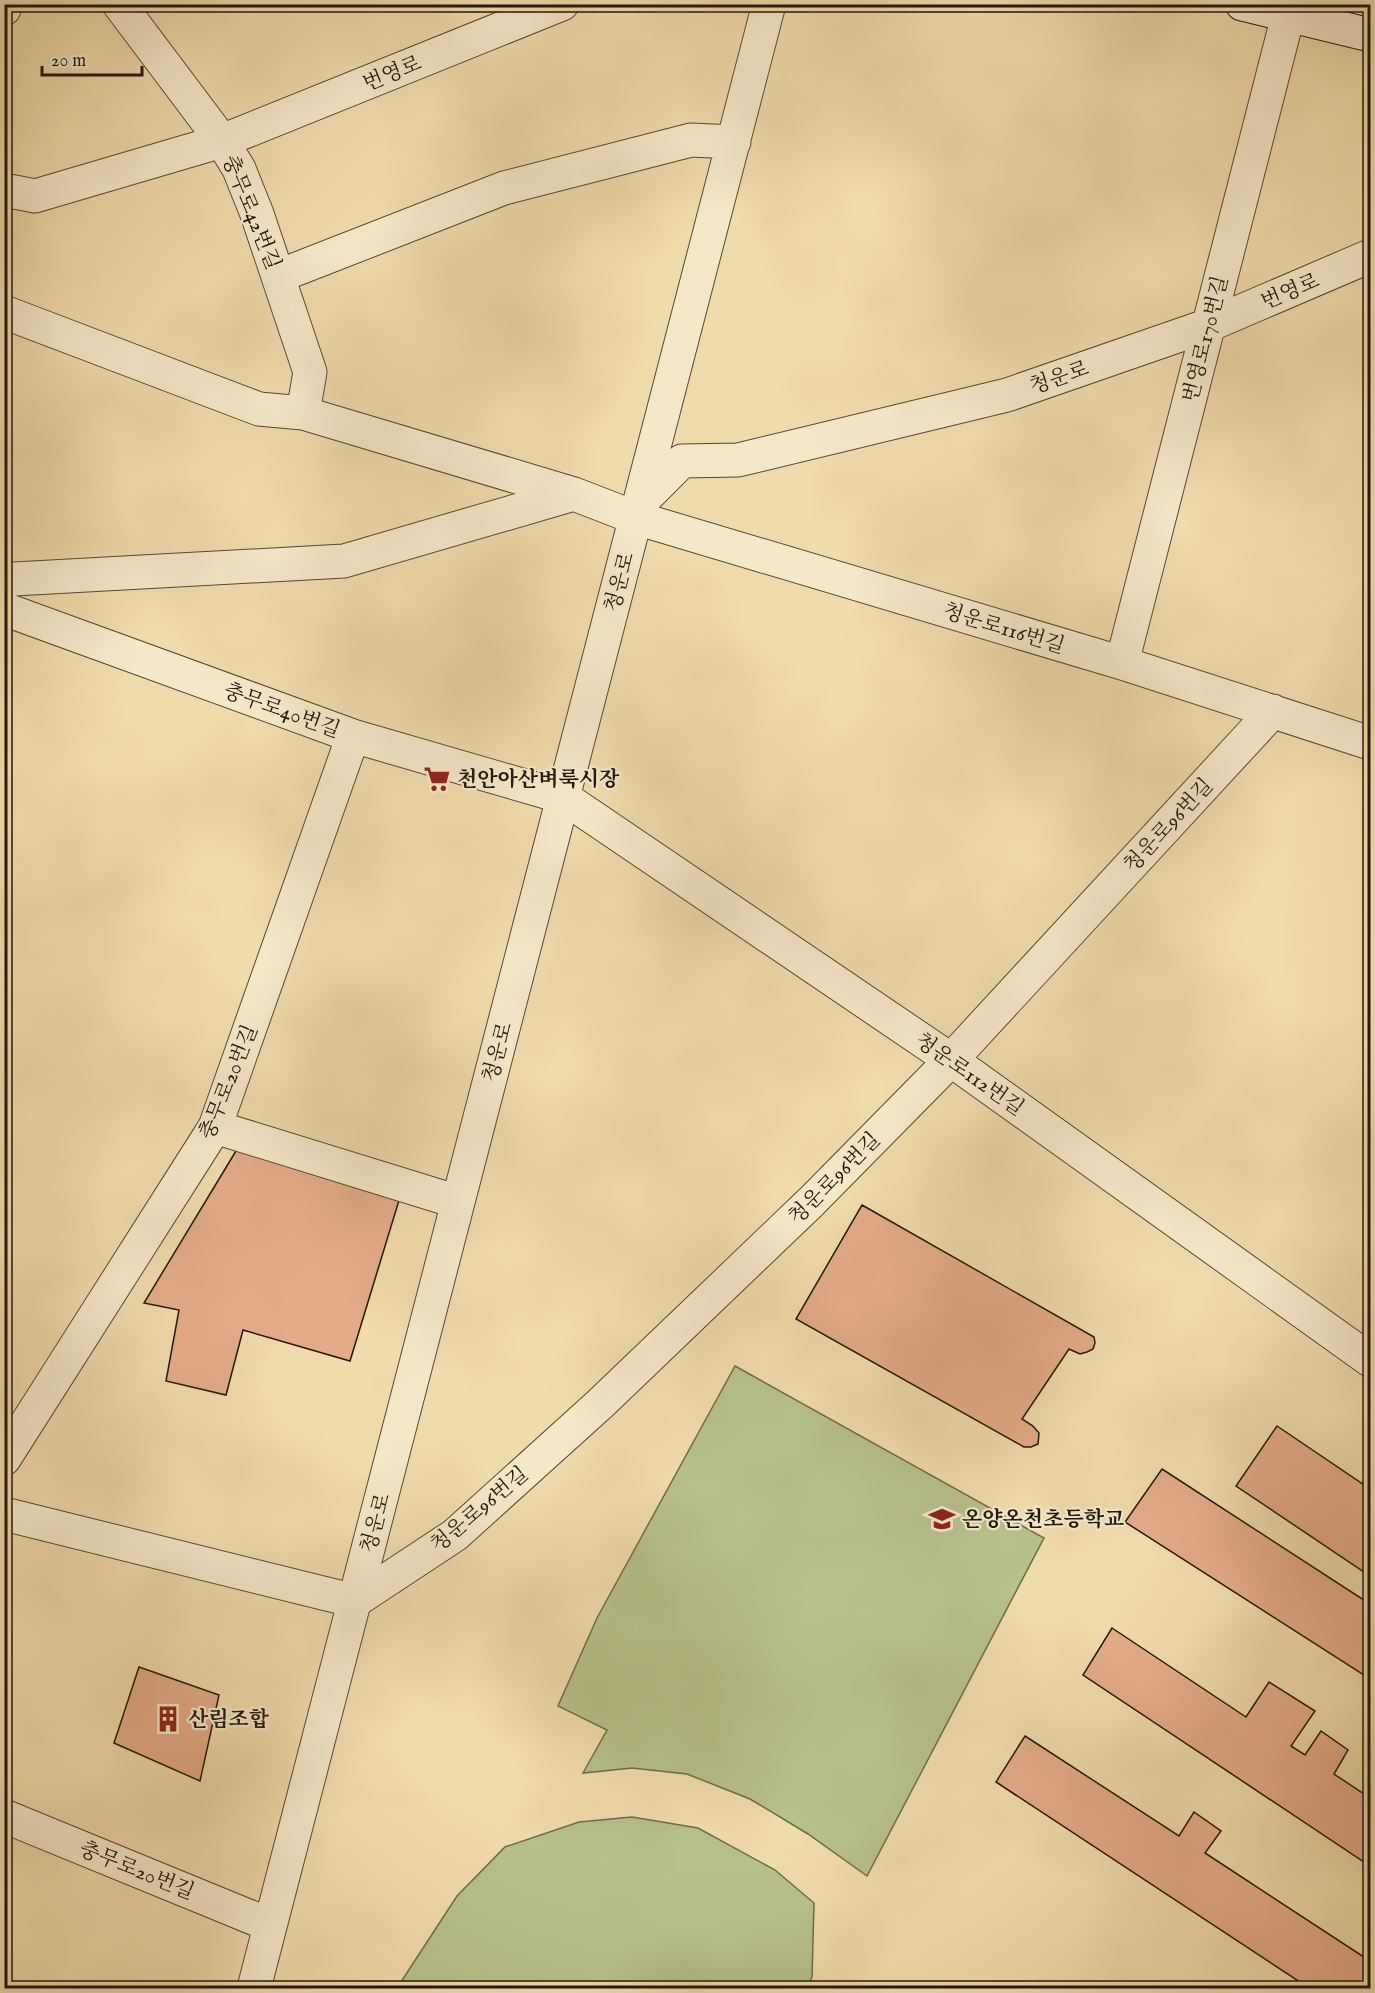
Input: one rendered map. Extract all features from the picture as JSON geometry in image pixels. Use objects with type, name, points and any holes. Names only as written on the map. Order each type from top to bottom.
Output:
[{"type":"street","points":[[4,9],[6,4]]},
{"type":"street","name":"충무로42번길","points":[[119,4],[222,141],[239,169],[279,276],[310,372],[303,413]]},
{"type":"street","name":"번영로","points":[[4,190],[35,196],[222,141],[562,4]]},
{"type":"street","name":"청운로","points":[[254,1989],[769,4]]},
{"type":"street","points":[[1242,4],[1290,10],[1371,35]]},
{"type":"street","name":"번영로170번길","points":[[1122,663],[1290,10]]},
{"type":"street","points":[[279,276],[504,188],[691,140],[734,142]]},
{"type":"street","name":"번영로","points":[[1209,325],[1371,256]]},
{"type":"street","points":[[4,312],[259,409],[303,413],[638,511]]},
{"type":"street","name":"청운로","points":[[638,511],[682,461],[738,460],[1007,395],[1209,325]]},
{"type":"street","points":[[4,583],[14,579],[344,561],[574,494]]},
{"type":"street","name":"청운로116번길","points":[[638,511],[1371,743]]},
{"type":"street","name":"충무로40번길","points":[[4,609],[353,736],[563,797]]},
{"type":"street","name":"청운로96번길","points":[[354,1601],[455,1535],[600,1404],[812,1201],[951,1060],[1273,711]]},
{"type":"street","name":"충무로20번길","points":[[4,1459],[215,1127],[353,736]]},
{"type":"street","name":"청운로112번길","points":[[563,797],[951,1060],[1371,1360]]},
{"type":"street","points":[[215,1127],[458,1202]]},
{"type":"street","points":[[4,1514],[354,1601]]},
{"type":"street","name":"충무로20번길","points":[[4,1816],[270,1925]]},
{"type":"green space","points":[[735,1366],[1044,1538],[867,1876],[808,1834],[750,1799],[687,1774],[632,1768],[583,1773],[607,1730],[558,1706],[597,1618]]},
{"type":"green space","points":[[632,1817],[698,1828],[775,1870],[814,1903],[812,1977],[807,1988],[397,1988],[457,1896],[505,1847],[579,1822]]},
{"type":"building","points":[[239,1146],[400,1197],[350,1361],[243,1330],[226,1395],[166,1381],[179,1310],[144,1303]]},
{"type":"building","points":[[862,1205],[1094,1337],[1093,1349],[1087,1352],[1080,1354],[1069,1349],[1022,1419],[1039,1433],[1038,1444],[1024,1447],[796,1319]]},
{"type":"building","points":[[1277,1426],[1370,1489],[1370,1576],[1236,1486]]},
{"type":"building","points":[[1162,1469],[1370,1604],[1370,1679],[1125,1522]]},
{"type":"building","points":[[1112,1628],[1246,1717],[1269,1682],[1315,1711],[1291,1746],[1305,1755],[1321,1731],[1348,1750],[1334,1774],[1370,1798],[1370,1866],[1083,1675]]},
{"type":"building","points":[[1112,1628],[1246,1717],[1269,1682],[1315,1711],[1291,1746],[1305,1755],[1321,1731],[1348,1750],[1334,1774],[1370,1798],[1370,1866],[1083,1675]]},
{"type":"building","name":"산림조합","points":[[139,1667],[219,1695],[200,1781],[114,1743]]},
{"type":"building","points":[[1025,1736],[1179,1836],[1194,1812],[1221,1831],[1205,1853],[1370,1961],[1370,1977],[1363,1988],[1309,1988],[996,1782]]},
{"type":"building","points":[[1025,1736],[1179,1836],[1194,1812],[1221,1831],[1205,1853],[1370,1961],[1370,1977],[1363,1988],[1309,1988],[996,1782]]},
{"type":"place","name":"천안아산벼룩시장","points":[[437,779]]},
{"type":"place","name":"온양온천초등학교","points":[[942,1519]]},
{"type":"place","name":"산림조합","points":[[168,1719]]}]
